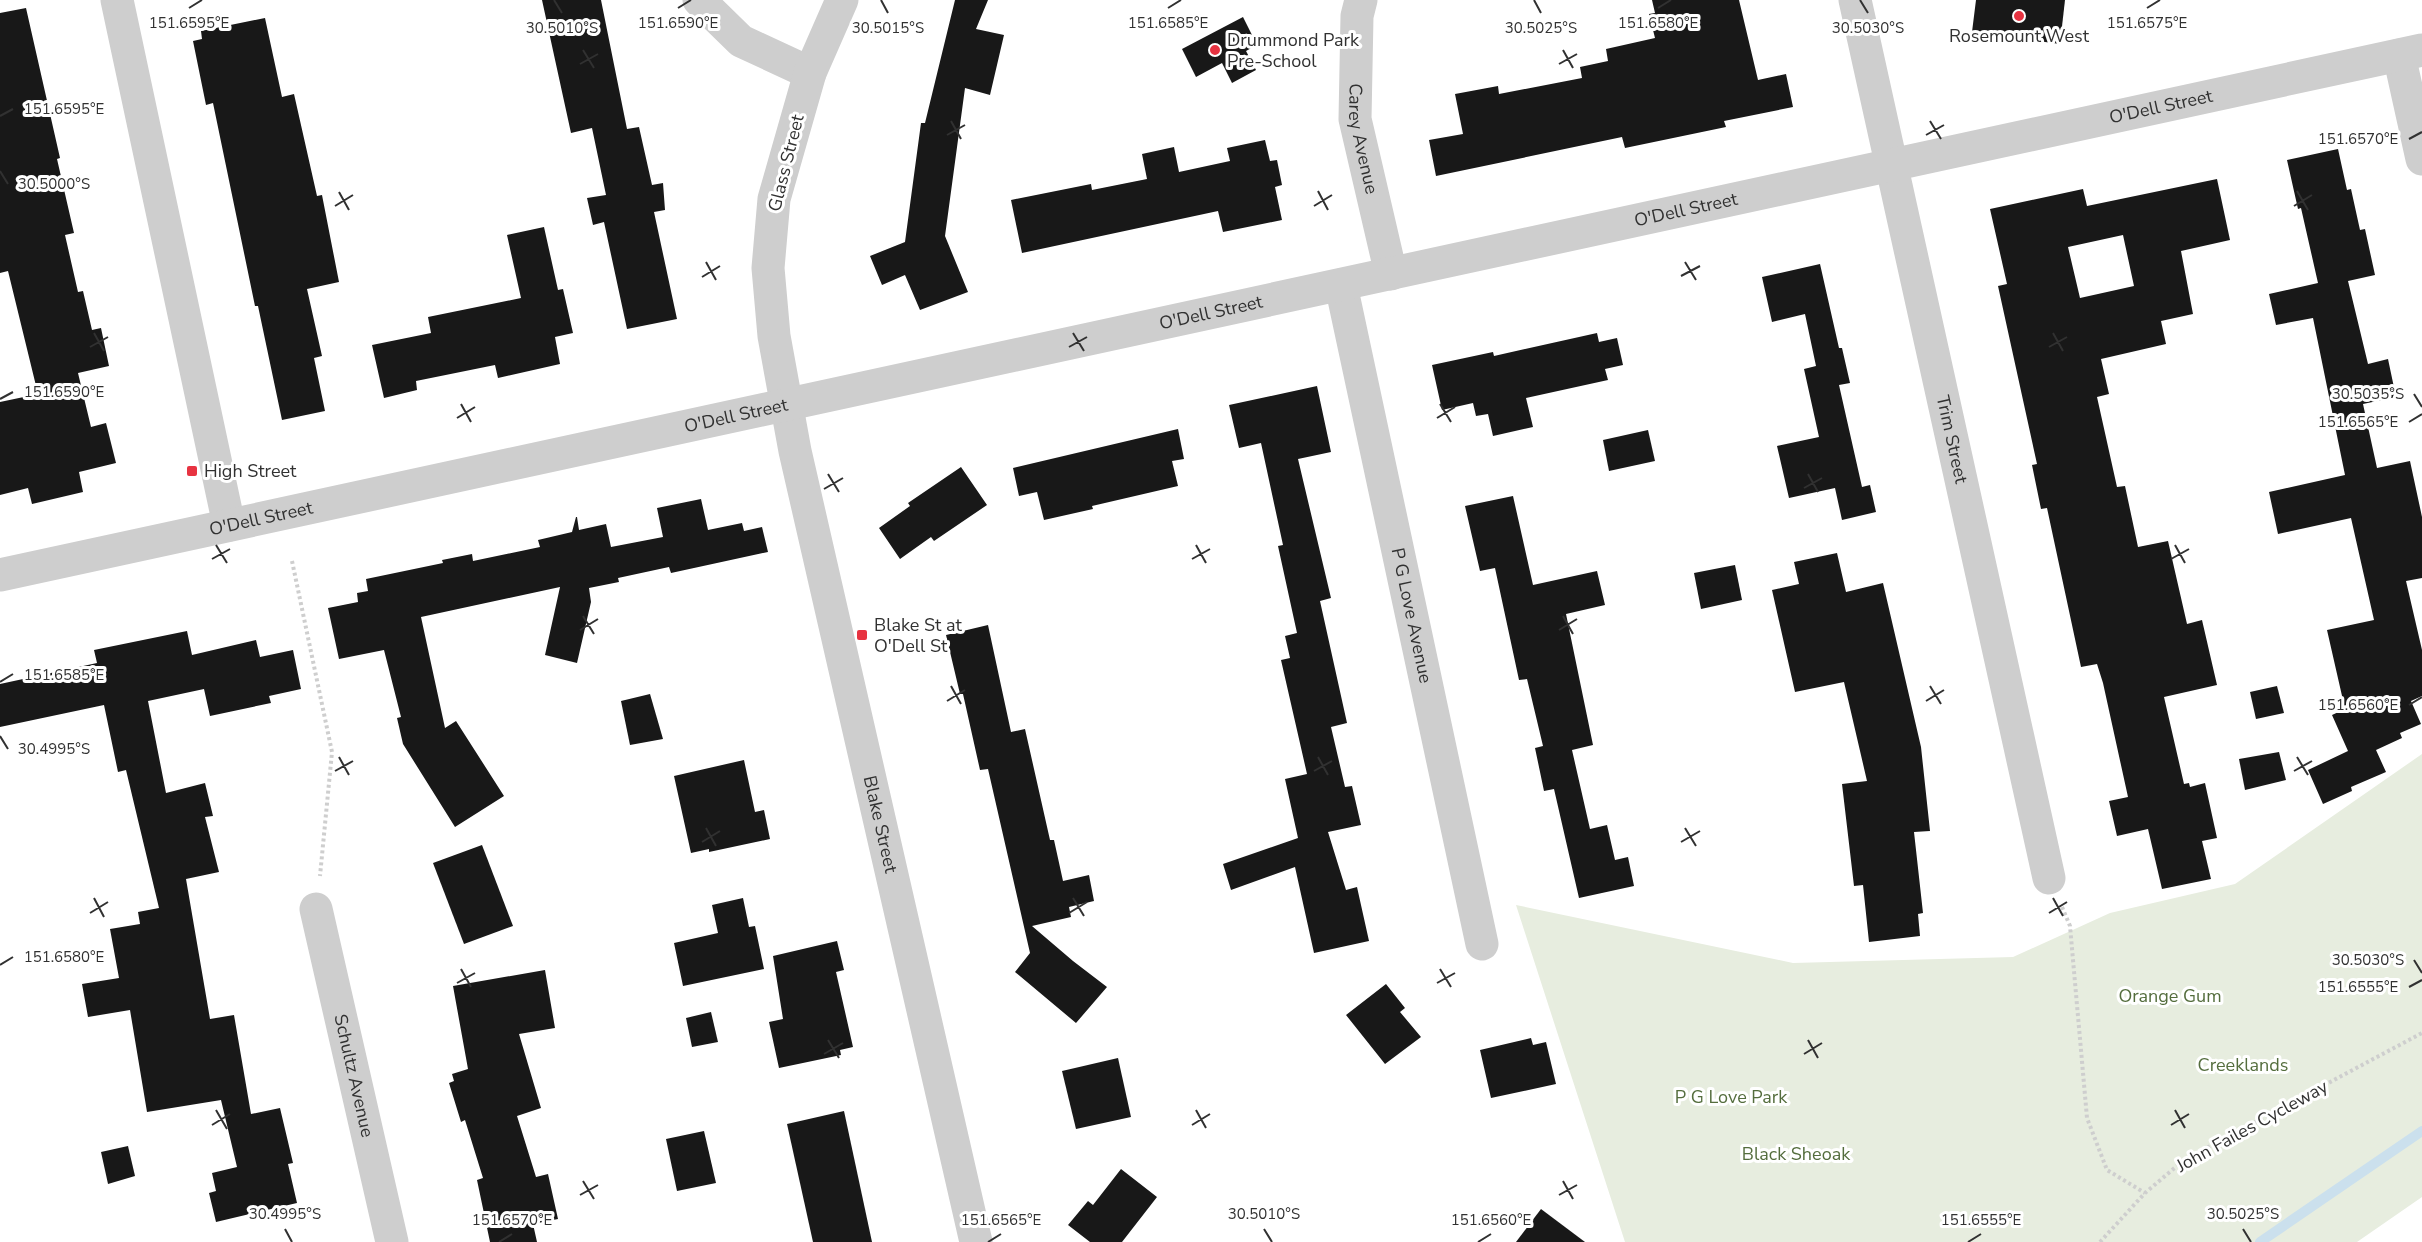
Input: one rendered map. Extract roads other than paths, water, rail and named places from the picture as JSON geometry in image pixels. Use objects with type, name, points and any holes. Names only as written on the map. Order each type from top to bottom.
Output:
[{"type":"street","points":[[117,0],[229,525]]},
{"type":"street","points":[[699,0],[741,41],[810,73]]},
{"type":"street","name":"Glass Street","points":[[786,405],[774,336],[768,268],[774,199],[810,73],[842,0]]},
{"type":"street","name":"Carey Avenue","points":[[1361,0],[1357,15],[1355,119],[1391,274]]},
{"type":"street","name":"Trim Street","points":[[1856,0],[2049,878]]},
{"type":"street","points":[[2411,52],[2422,159]]},
{"type":"street","name":"O'Dell Street","points":[[0,575],[2411,52]]},
{"type":"street","name":"P G Love Avenue","points":[[1341,285],[1482,944]]},
{"type":"street","name":"Blake Street","points":[[786,405],[797,463],[976,1242]]},
{"type":"street","name":"Schultz Avenue","points":[[316,909],[392,1242]]},
{"type":"waterway","points":[[2260,1242],[2422,1131]]},
{"type":"place","name":"Rosemount West","points":[[2019,16]]},
{"type":"place","name":"Drummond Park Pre-School","points":[[1215,50]]},
{"type":"place","name":"High Street","points":[[192,471]]},
{"type":"place","name":"Blake St at O'Dell St","points":[[862,635]]},
{"type":"park label","name":"Orange Gum","points":[[2170,996]]},
{"type":"park label","name":"Creeklands","points":[[2243,1065]]},
{"type":"park label","name":"P G Love Park","points":[[1731,1097]]},
{"type":"park label","name":"Black Sheoak","points":[[1796,1154]]}]
